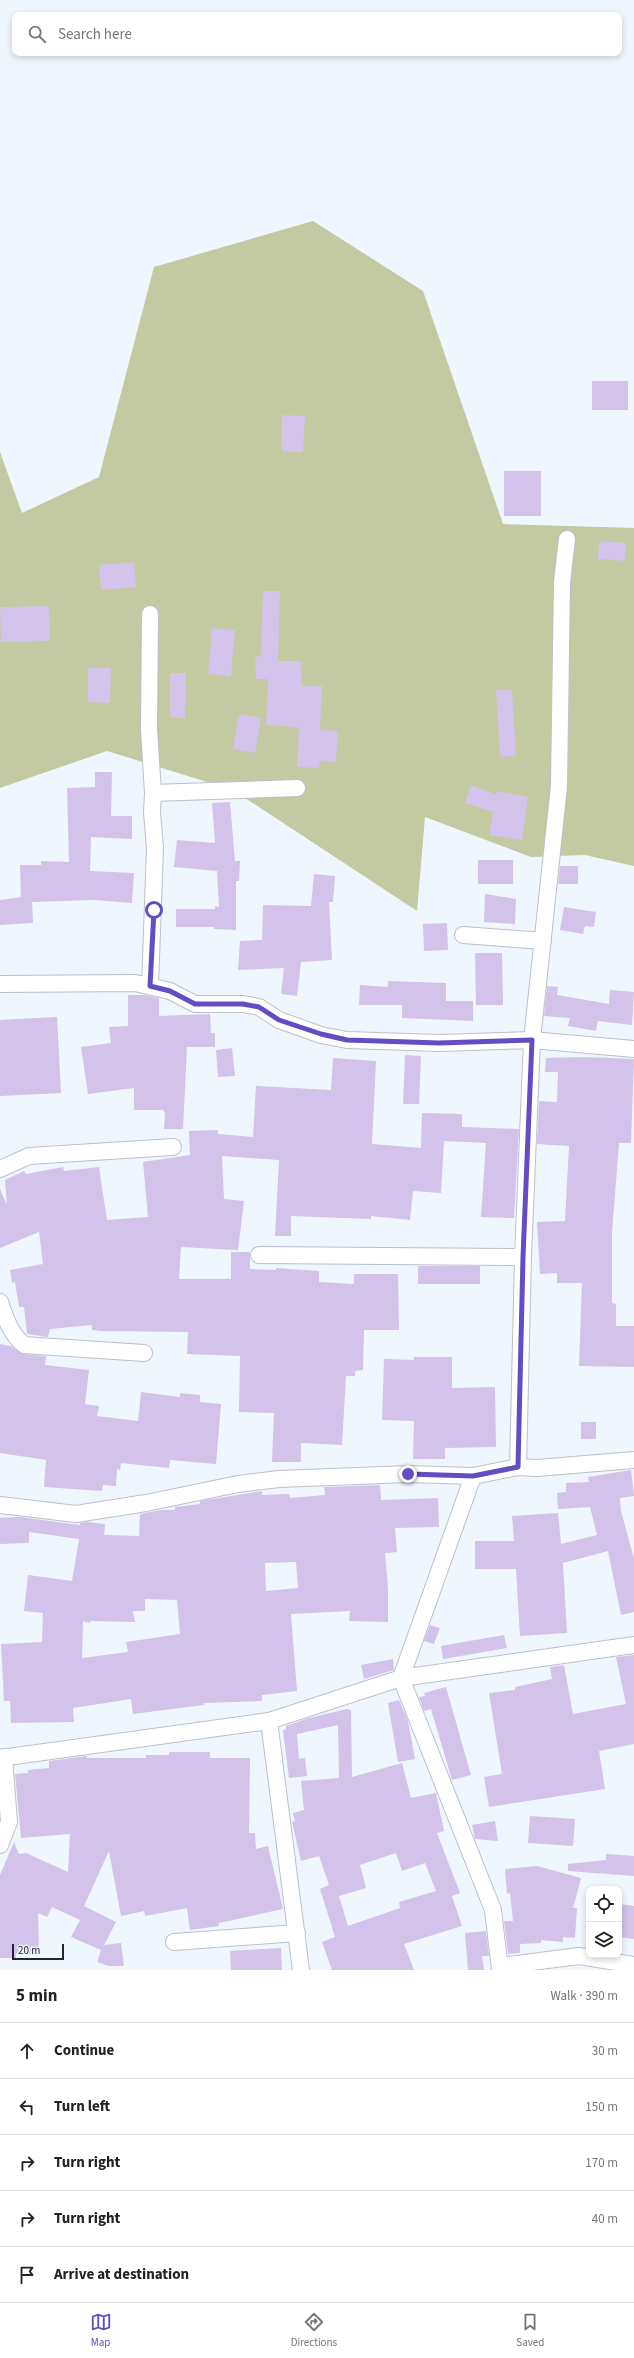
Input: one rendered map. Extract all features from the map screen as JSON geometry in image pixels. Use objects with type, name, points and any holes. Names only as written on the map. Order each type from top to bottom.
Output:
[{"type":"street","points":[[518,1467],[523,1257],[532,1040],[559,786],[562,582],[567,539]]},
{"type":"street","points":[[150,614],[149,729],[153,793],[154,879],[150,986]]},
{"type":"street","points":[[153,793],[297,788]]},
{"type":"street","points":[[463,935],[543,941]]},
{"type":"street","points":[[0,984],[135,983],[170,991],[195,1004],[243,1004],[259,1007],[279,1020],[321,1034],[347,1040],[439,1043],[532,1040],[634,1049]]},
{"type":"street","points":[[0,1169],[30,1156],[173,1147]]},
{"type":"street","points":[[259,1255],[523,1257]]},
{"type":"street","points":[[0,1302],[7,1324],[16,1338],[24,1345],[144,1353]]},
{"type":"street","points":[[0,1505],[76,1514],[146,1503],[238,1484],[279,1479],[408,1474],[473,1476],[518,1467],[537,1468],[634,1460]]},
{"type":"street","points":[[473,1476],[401,1678],[492,1910],[501,1968],[579,1956],[634,1965]]},
{"type":"street","points":[[0,1845],[9,1822],[2,1757],[269,1721],[401,1678],[634,1645]]},
{"type":"street","points":[[269,1721],[301,1970]]},
{"type":"street","points":[[174,1942],[296,1933]]},
{"type":"green space","points":[[313,221],[423,291],[503,524],[634,528],[634,866],[585,855],[531,857],[425,817],[417,911],[233,790],[107,751],[0,788],[0,452],[22,513],[99,477],[154,267]]},
{"type":"building","points":[[592,381],[628,381],[628,410],[592,410]]},
{"type":"building","points":[[282,415],[305,416],[303,452],[281,451]]},
{"type":"building","points":[[504,471],[541,471],[541,516],[504,516]]},
{"type":"building","points":[[599,541],[626,543],[625,561],[598,559]]},
{"type":"building","points":[[134,562],[136,587],[101,590],[99,565]]},
{"type":"building","points":[[263,591],[280,591],[278,661],[301,661],[302,686],[322,686],[320,730],[338,731],[336,762],[320,761],[319,768],[297,767],[299,728],[266,725],[268,679],[256,679],[255,657],[261,656]]},
{"type":"building","points":[[49,606],[50,641],[1,642],[0,607]]},
{"type":"building","points":[[212,628],[235,630],[231,676],[208,674]]},
{"type":"building","points":[[88,668],[111,668],[110,703],[88,702]]},
{"type":"building","points":[[170,673],[186,673],[185,718],[170,718]]},
{"type":"building","points":[[496,690],[512,690],[516,756],[500,757]]},
{"type":"building","points":[[239,714],[261,718],[255,753],[233,749]]},
{"type":"building","points":[[95,772],[112,772],[111,816],[132,816],[132,839],[91,837],[90,871],[134,873],[132,903],[94,900],[32,902],[33,923],[0,925],[0,900],[21,897],[20,865],[41,865],[41,861],[69,862],[67,788],[95,787]]},
{"type":"building","points":[[471,785],[496,794],[496,791],[528,797],[522,840],[489,835],[493,812],[465,803]]},
{"type":"building","points":[[230,802],[235,861],[240,861],[239,881],[236,881],[236,930],[214,929],[214,927],[176,927],[176,909],[215,909],[215,906],[219,907],[217,871],[174,867],[177,840],[215,843],[212,803]]},
{"type":"building","points":[[478,860],[513,860],[513,884],[478,884]]},
{"type":"building","points":[[560,866],[578,866],[578,884],[558,884]]},
{"type":"building","points":[[314,874],[335,876],[333,902],[329,902],[332,960],[301,962],[297,996],[281,994],[284,968],[238,970],[240,941],[262,940],[263,905],[311,906]]},
{"type":"building","points":[[485,894],[516,899],[515,924],[484,922]]},
{"type":"building","points":[[564,907],[596,912],[594,927],[585,926],[583,934],[560,930]]},
{"type":"building","points":[[447,923],[448,950],[424,951],[423,924]]},
{"type":"building","points":[[475,953],[502,953],[503,1005],[476,1005]]},
{"type":"building","points":[[388,981],[446,983],[446,1001],[473,1001],[473,1021],[402,1018],[402,1005],[359,1005],[360,985],[388,987]]},
{"type":"building","points":[[547,986],[558,987],[557,995],[609,1004],[610,990],[634,992],[632,1025],[598,1021],[596,1031],[568,1026],[570,1018],[544,1016]]},
{"type":"building","points":[[128,995],[145,995],[159,998],[159,1016],[210,1014],[211,1033],[215,1033],[215,1047],[187,1047],[183,1129],[164,1129],[165,1113],[163,1110],[134,1110],[134,1088],[88,1094],[81,1047],[111,1043],[109,1027],[128,1026]]},
{"type":"building","points":[[57,1017],[61,1093],[0,1096],[0,1020]]},
{"type":"building","points":[[232,1048],[235,1076],[218,1077],[216,1050]]},
{"type":"building","points":[[405,1055],[421,1056],[419,1104],[403,1104]]},
{"type":"building","points":[[586,1057],[634,1059],[631,1143],[619,1143],[612,1233],[612,1303],[616,1304],[616,1326],[634,1326],[634,1367],[579,1366],[582,1283],[557,1283],[557,1273],[540,1274],[537,1222],[565,1221],[569,1146],[537,1144],[539,1101],[557,1102],[558,1072],[545,1072],[546,1058]]},
{"type":"building","points":[[333,1058],[376,1061],[372,1144],[421,1148],[422,1113],[462,1114],[462,1127],[519,1129],[514,1218],[481,1217],[486,1143],[444,1141],[441,1193],[413,1191],[410,1220],[371,1216],[371,1219],[291,1216],[291,1236],[275,1236],[279,1160],[222,1156],[224,1199],[244,1201],[238,1250],[181,1247],[179,1279],[231,1279],[231,1252],[250,1252],[250,1269],[276,1270],[276,1268],[319,1271],[319,1282],[354,1284],[354,1274],[398,1274],[399,1330],[364,1330],[363,1370],[355,1371],[355,1376],[346,1376],[342,1445],[301,1443],[301,1462],[272,1462],[274,1413],[239,1412],[240,1356],[187,1354],[188,1332],[102,1331],[92,1330],[92,1325],[50,1329],[48,1337],[27,1334],[24,1307],[19,1307],[15,1282],[12,1283],[10,1270],[43,1264],[39,1232],[0,1248],[0,1189],[7,1205],[5,1180],[24,1171],[26,1174],[63,1167],[64,1171],[99,1167],[107,1220],[148,1217],[143,1162],[190,1155],[189,1131],[218,1130],[218,1134],[253,1137],[256,1086],[331,1090]]},
{"type":"building","points":[[418,1266],[480,1266],[480,1284],[418,1284]]},
{"type":"building","points":[[0,1344],[11,1346],[23,1354],[46,1356],[45,1365],[89,1370],[85,1404],[99,1406],[97,1416],[138,1421],[141,1392],[180,1397],[180,1393],[200,1395],[200,1402],[221,1404],[216,1464],[170,1460],[169,1468],[121,1463],[120,1470],[117,1469],[116,1486],[103,1485],[102,1491],[44,1487],[46,1460],[0,1453]]},
{"type":"building","points":[[414,1357],[452,1357],[452,1388],[495,1387],[496,1447],[445,1448],[445,1459],[413,1459],[414,1421],[382,1420],[384,1359],[414,1360]]},
{"type":"building","points":[[581,1422],[596,1422],[596,1439],[581,1439]]},
{"type":"building","points":[[631,1470],[634,1496],[620,1498],[621,1511],[634,1559],[634,1612],[621,1615],[608,1551],[563,1563],[567,1633],[520,1636],[516,1569],[475,1569],[475,1541],[514,1541],[512,1516],[558,1513],[561,1544],[597,1535],[590,1507],[558,1509],[557,1493],[566,1492],[566,1483],[589,1482],[588,1477]]},
{"type":"building","points":[[380,1485],[381,1500],[438,1498],[439,1527],[395,1528],[397,1552],[385,1553],[388,1589],[388,1622],[349,1621],[350,1611],[291,1614],[297,1691],[262,1695],[262,1701],[204,1703],[204,1705],[133,1714],[131,1699],[73,1708],[74,1722],[11,1723],[10,1701],[4,1701],[1,1644],[42,1642],[43,1613],[24,1611],[28,1575],[72,1581],[79,1539],[29,1532],[29,1543],[0,1544],[0,1518],[20,1517],[80,1525],[80,1523],[88,1522],[105,1524],[104,1535],[139,1536],[140,1514],[161,1510],[175,1510],[175,1507],[200,1504],[200,1501],[262,1491],[262,1495],[289,1494],[290,1498],[325,1495],[324,1487]],"holes":[[[296,1562],[298,1588],[266,1591],[265,1563]],[[145,1599],[177,1600],[180,1634],[126,1642],[128,1652],[82,1658],[83,1621],[90,1623],[90,1621],[135,1622],[133,1611],[145,1611]]]},
{"type":"building","points":[[430,1625],[440,1628],[434,1644],[424,1641]]},
{"type":"building","points":[[504,1635],[507,1648],[443,1659],[441,1646]]},
{"type":"building","points":[[634,1655],[634,1744],[599,1751],[605,1789],[489,1807],[484,1777],[502,1774],[489,1693],[515,1690],[515,1687],[552,1679],[550,1667],[564,1665],[573,1714],[626,1704],[616,1657]]},
{"type":"building","points":[[393,1659],[394,1670],[364,1679],[361,1665]]},
{"type":"building","points":[[446,1687],[471,1775],[452,1780],[431,1709],[424,1711],[419,1697],[425,1696],[424,1693]]},
{"type":"building","points":[[399,1700],[408,1721],[415,1759],[398,1762],[388,1703]]},
{"type":"building","points":[[347,1709],[351,1710],[352,1777],[402,1763],[411,1798],[436,1793],[444,1831],[437,1833],[460,1893],[452,1896],[462,1926],[404,1944],[414,1970],[332,1970],[322,1942],[335,1937],[320,1889],[329,1885],[319,1856],[301,1861],[292,1822],[295,1821],[293,1813],[304,1810],[301,1781],[339,1778],[338,1725],[297,1734],[299,1759],[305,1758],[307,1776],[289,1778],[283,1730],[286,1729],[286,1726],[309,1718]],"holes":[[[396,1853],[402,1871],[425,1863],[436,1891],[399,1902],[400,1908],[348,1926],[339,1896],[366,1888],[360,1865]]]},
{"type":"building","points":[[169,1752],[210,1752],[210,1758],[250,1758],[249,1833],[255,1833],[256,1849],[268,1846],[283,1909],[219,1923],[219,1926],[190,1930],[187,1908],[145,1916],[144,1911],[121,1916],[109,1851],[84,1906],[116,1922],[104,1945],[121,1943],[124,1966],[109,1966],[97,1962],[101,1950],[71,1937],[80,1920],[52,1907],[47,1917],[38,1913],[39,1953],[16,1954],[16,1958],[0,1958],[0,1875],[14,1842],[19,1854],[26,1853],[68,1872],[70,1834],[21,1838],[15,1774],[28,1773],[28,1770],[49,1768],[49,1761],[87,1756],[87,1758],[146,1758],[146,1755],[169,1755]]},
{"type":"building","points":[[530,1816],[575,1819],[573,1846],[528,1843]]},
{"type":"building","points":[[495,1821],[498,1841],[475,1839],[472,1825]]},
{"type":"building","points":[[606,1854],[634,1856],[634,1876],[568,1871],[568,1864],[606,1860]]},
{"type":"building","points":[[537,1866],[581,1878],[573,1908],[577,1908],[575,1938],[563,1937],[563,1942],[541,1940],[541,1943],[520,1944],[520,1953],[508,1954],[504,1921],[513,1921],[510,1893],[507,1894],[505,1869]]},
{"type":"building","points":[[622,1904],[634,1906],[634,1939],[622,1937]]},
{"type":"building","points":[[486,1931],[489,1956],[482,1956],[484,1970],[468,1970],[465,1933]]},
{"type":"building","points":[[281,1948],[282,1970],[231,1970],[230,1951]]},
{"type":"route","points":[[154,910],[150,986],[170,991],[195,1004],[223,1003],[243,1004],[259,1007],[279,1020],[321,1034],[347,1040],[439,1043],[532,1040],[523,1257],[518,1467],[473,1476],[408,1474]]}]
